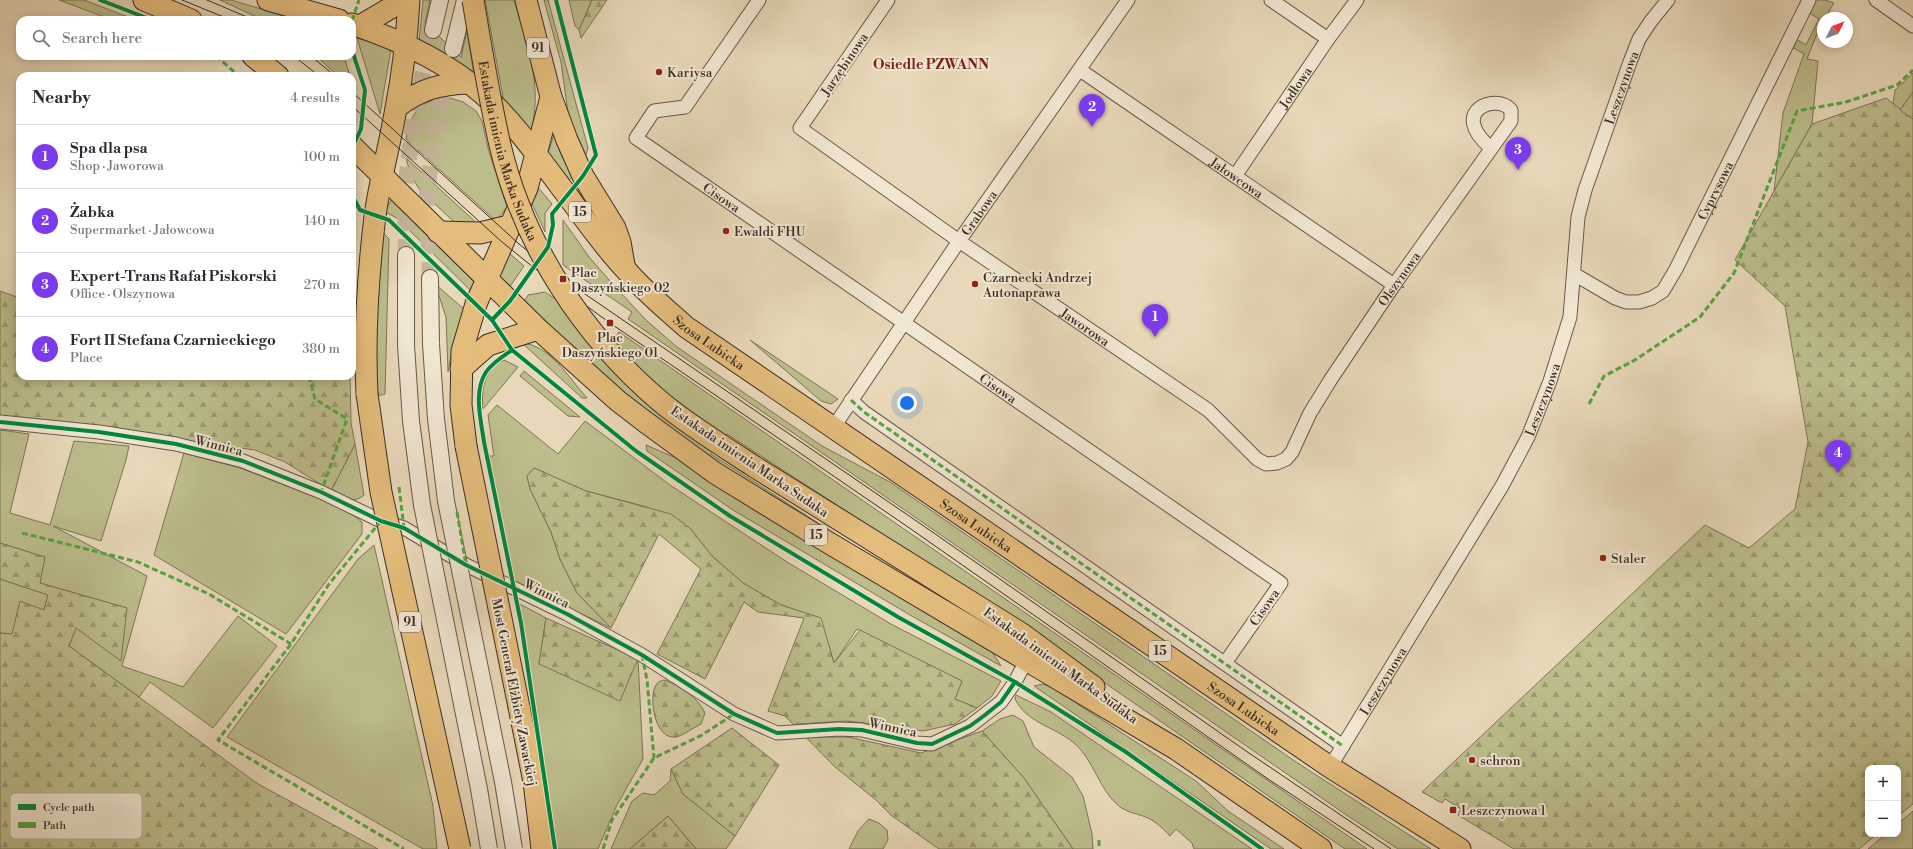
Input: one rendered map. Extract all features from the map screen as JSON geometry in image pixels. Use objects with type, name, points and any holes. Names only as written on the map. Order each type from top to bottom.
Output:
[{"type":"main road","points":[[144,0],[182,16]]},
{"type":"main road","points":[[268,0],[325,16]]},
{"type":"main road","points":[[356,25],[404,0]]},
{"type":"main road","name":"91","points":[[409,0],[406,44],[397,107],[375,215],[368,285],[365,342],[367,394],[381,492],[460,849]]},
{"type":"main road","name":"Estakada imienia Marka Sudaka","points":[[473,0],[502,154],[532,235],[556,279],[585,323],[633,377],[694,427],[835,518],[916,566],[1022,634],[1176,748]]},
{"type":"main road","name":"91","points":[[461,369],[462,351],[467,330],[509,226],[527,188],[551,97],[526,0]]},
{"type":"main road","name":"15","points":[[356,25],[406,44],[444,65],[470,83],[500,111],[536,154]]},
{"type":"main road","points":[[258,60],[273,72]]},
{"type":"main road","points":[[397,107],[423,90],[441,85],[470,83]]},
{"type":"main road","points":[[551,97],[583,176],[617,233],[625,270]]},
{"type":"main road","name":"15","points":[[356,150],[538,329],[618,401],[715,472],[814,534],[1026,661],[1176,748],[1321,849]]},
{"type":"main road","name":"Szosa Lubicka","points":[[536,154],[625,270],[649,295],[686,327],[1330,767],[1460,849]]},
{"type":"main road","points":[[438,232],[480,233],[509,226]]},
{"type":"main road","points":[[461,369],[488,345],[538,329]]},
{"type":"main road","name":"Most Generał Elżbiety Zawackiej","points":[[461,369],[461,405],[466,446],[534,782],[542,849]]},
{"type":"street","points":[[433,30],[440,0]]},
{"type":"street","points":[[453,49],[465,0]]},
{"type":"street","name":"Cisowa","points":[[759,0],[685,107],[654,111],[636,138],[1280,583],[1225,662]]},
{"type":"street","name":"Jarzębinowa","points":[[800,128],[888,0]]},
{"type":"street","name":"Grabowa","points":[[833,428],[959,240],[1128,0]]},
{"type":"street","points":[[1271,0],[1328,39]]},
{"type":"street","name":"Jodłowa","points":[[1235,176],[1328,39],[1357,0]]},
{"type":"street","name":"Leszczynowa","points":[[1330,767],[1502,486],[1524,443],[1550,381],[1570,316],[1578,217],[1584,190],[1639,39],[1650,21],[1668,0]]},
{"type":"street","name":"Cyprysowa","points":[[1574,274],[1615,298],[1626,302],[1639,302],[1652,298],[1663,291],[1683,255],[1809,0]]},
{"type":"street","points":[[1876,0],[1913,26]]},
{"type":"street","name":"Jałowcowa","points":[[1080,70],[1394,285]]},
{"type":"street","name":"Olszynowa","points":[[1299,436],[1310,413],[1331,379],[1394,285],[1511,121],[1512,115],[1507,106],[1503,103],[1497,102],[1484,107],[1474,115],[1472,120],[1477,133],[1491,148]]},
{"type":"street","name":"Jaworowa","points":[[800,128],[959,240],[1208,410],[1256,459],[1266,464],[1277,463],[1286,459],[1292,452],[1299,436]]},
{"type":"street","points":[[406,256],[406,345],[411,421],[422,505],[478,781],[489,849]]},
{"type":"street","points":[[430,278],[431,344],[436,419],[446,501],[503,782],[514,849]]},
{"type":"street","points":[[851,400],[870,417],[1225,662],[1343,746]]},
{"type":"street","name":"Winnica","points":[[0,422],[99,432],[176,444],[243,461],[321,492],[381,521],[404,528],[466,565],[567,614],[642,655],[734,714],[777,733],[839,728],[862,730],[917,743],[932,744],[970,726],[1001,702],[1026,661]]},
{"type":"green space","points":[[59,0],[84,0],[126,16],[101,16]]},
{"type":"green space","points":[[220,0],[231,0],[285,16],[254,16]]},
{"type":"green space","points":[[423,0],[430,0],[425,23],[461,57],[467,31],[474,75],[419,42]]},
{"type":"green space","points":[[485,0],[514,0],[532,65],[535,97],[531,132],[504,102]]},
{"type":"green space","points":[[544,0],[548,0],[588,148],[585,158],[569,120],[561,62]]},
{"type":"green space","points":[[569,0],[592,0],[579,30],[575,26]]},
{"type":"green space","points":[[592,0],[607,0],[581,38],[579,30]]},
{"type":"green space","points":[[1815,0],[1825,0],[1834,3],[1829,12],[1817,12],[1817,18],[1809,13]]},
{"type":"green space","points":[[1817,23],[1817,33],[1807,59],[1818,61],[1812,124],[1774,191],[1783,113],[1804,54],[1792,47],[1796,39],[1806,45]]},
{"type":"green space","points":[[357,38],[391,49],[380,114]]},
{"type":"green space","points":[[320,60],[345,60],[349,72],[334,72]]},
{"type":"green space","points":[[1913,73],[1913,92],[1900,110],[1893,104],[1895,90]]},
{"type":"green space","points":[[1913,92],[1913,119],[1900,110]]},
{"type":"green space","points":[[450,98],[463,102],[476,111],[482,121],[489,152],[507,207],[496,221],[406,139],[411,121],[419,108],[432,101]]},
{"type":"green space","points":[[1886,98],[1913,119],[1913,804],[1901,814],[1901,765],[1865,765],[1865,837],[1873,837],[1859,849],[1514,849],[1458,815],[1461,809],[1445,799],[1442,803],[1422,792],[1705,525],[1749,548],[1795,509],[1808,442],[1785,306],[1735,260],[1812,124]]},
{"type":"green space","points":[[554,135],[562,157],[573,176],[568,181],[548,153]]},
{"type":"green space","points":[[406,158],[481,227],[460,225],[453,221],[419,189],[410,173]]},
{"type":"green space","points":[[536,185],[552,204],[545,213],[545,232],[530,199]]},
{"type":"green space","points":[[391,200],[476,284],[472,292],[397,218],[385,212]]},
{"type":"green space","points":[[563,220],[589,257],[618,290],[647,321],[677,347],[822,446],[890,482],[1296,762],[1431,849],[1398,849],[1345,814],[628,319],[632,312],[563,265]]},
{"type":"green space","points":[[382,232],[389,239],[385,394],[377,396],[375,314]]},
{"type":"green space","points":[[509,253],[524,266],[509,288],[498,277]]},
{"type":"green space","points":[[435,284],[465,310],[454,340],[448,372],[446,317]]},
{"type":"green space","points":[[0,291],[16,297],[16,380],[350,380],[351,423],[355,444],[331,491],[285,462],[255,450],[0,416]]},
{"type":"green space","points":[[545,292],[614,339],[619,332],[1367,849],[1345,849],[1004,613],[727,434],[711,454],[860,550],[700,452],[601,373],[524,302],[528,295]]},
{"type":"green space","points":[[750,340],[838,399],[831,404],[821,401]]},
{"type":"green space","points":[[522,343],[532,345],[550,356],[566,372],[587,398],[582,398]]},
{"type":"green space","points":[[504,360],[518,367],[483,409],[483,388],[488,374],[492,368]]},
{"type":"green space","points":[[524,371],[580,417],[568,416],[520,376]]},
{"type":"green space","points":[[497,405],[558,454],[585,421],[670,485],[787,562],[891,624],[1001,681],[992,696],[977,708],[955,699],[962,681],[857,629],[834,663],[820,618],[781,605],[743,583],[712,556],[690,528],[647,507],[586,491],[534,468],[527,476],[530,489],[551,532],[560,559],[577,593],[611,628],[515,582],[489,456],[494,456],[488,415]]},
{"type":"green space","points":[[0,430],[29,434],[10,513],[50,525],[74,441],[129,446],[101,541],[53,526],[147,576],[122,666],[183,687],[238,616],[277,646],[213,728],[150,682],[139,697],[69,646],[76,628],[127,608],[40,583],[44,557],[0,543]]},
{"type":"green space","points":[[355,444],[364,495],[356,499],[348,499],[331,491]]},
{"type":"green space","points":[[646,445],[676,458],[741,502],[991,650],[1001,666],[910,615],[733,510],[647,451]]},
{"type":"green space","points":[[184,453],[240,468],[285,485],[344,508],[362,522],[362,534],[286,634],[154,555]]},
{"type":"green space","points":[[534,468],[586,491],[671,514],[690,528],[712,556],[743,583],[781,605],[821,618],[834,663],[860,630],[962,681],[955,699],[977,708],[955,724],[923,731],[847,721],[798,724],[813,737],[848,737],[921,753],[982,731],[1024,778],[1073,849],[939,849],[892,816],[876,800],[835,767],[785,716],[768,711],[804,618],[758,612],[744,602],[705,679],[657,654],[701,569],[659,534],[611,628],[577,593],[560,559],[551,532],[530,489],[527,476]]},
{"type":"green space","points":[[0,543],[45,557],[40,583],[127,608],[121,661],[76,628],[69,646],[258,784],[378,849],[0,849],[0,633],[12,634],[20,601],[44,610],[48,595],[0,579]]},
{"type":"green space","points":[[374,545],[433,806],[437,849],[423,849],[227,737],[358,559]]},
{"type":"green space","points":[[0,579],[48,595],[44,610],[11,634],[0,633]]},
{"type":"green space","points":[[518,603],[546,618],[539,664],[638,659],[643,759],[616,807],[598,849],[557,849]]},
{"type":"green space","points":[[546,618],[638,659],[620,701],[539,664]]},
{"type":"green space","points":[[664,680],[676,685],[693,697],[705,713],[701,724],[676,737],[669,736],[663,732],[655,718],[653,709],[653,693],[655,687],[659,682]]},
{"type":"green space","points":[[1043,684],[1053,688],[1196,781],[1228,811],[1284,849],[1271,849],[1034,686]]},
{"type":"green space","points":[[1016,695],[1051,712],[1252,849],[1194,849],[1192,843],[1176,829],[1170,836],[1160,826],[1151,820],[1120,807],[1107,792],[1080,749],[1066,737],[1033,719],[1020,707],[1015,699]]},
{"type":"green space","points":[[1013,715],[1023,721],[1034,747],[1072,777],[1083,796],[1092,834],[1093,849],[1073,849],[1024,778],[982,731],[1000,719]]},
{"type":"green space","points":[[732,728],[779,765],[735,836],[683,794],[671,769]]},
{"type":"green space","points":[[671,769],[683,794],[735,836],[726,849],[696,849],[668,816],[630,849],[611,849],[632,801],[643,793],[654,795],[670,781]]},
{"type":"green space","points":[[1913,811],[1913,849],[1868,849],[1882,837],[1901,837],[1901,821]]},
{"type":"green space","points":[[668,816],[696,849],[630,849]]},
{"type":"green space","points":[[869,819],[879,823],[887,830],[888,840],[883,849],[849,849],[858,831]]},
{"type":"tunnel","points":[[406,255],[405,191],[415,107],[433,30]]},
{"type":"tunnel","points":[[430,278],[427,193],[438,112],[447,76]]},
{"type":"tram line","points":[[182,0],[221,16]]},
{"type":"tram line","points":[[207,0],[245,16]]},
{"type":"tram line","points":[[299,60],[314,72]]},
{"type":"tram line","points":[[316,60],[330,72]]},
{"type":"tram line","points":[[356,96],[519,244],[563,279],[931,531],[1246,751],[1391,849]]},
{"type":"tram line","points":[[356,110],[502,242],[533,267],[610,323],[908,527],[1268,779],[1374,849]]},
{"type":"marked path","points":[[354,16],[359,0]]},
{"type":"marked path","points":[[221,60],[234,72]]},
{"type":"marked path","points":[[1589,404],[1604,376],[1635,360],[1700,317],[1734,273],[1797,111],[1846,102],[1897,85],[1913,70]]},
{"type":"marked path","points":[[310,380],[315,399],[347,419],[321,492]]},
{"type":"marked path","points":[[851,400],[864,412],[1343,746]]},
{"type":"marked path","points":[[399,487],[404,528]]},
{"type":"marked path","points":[[457,512],[466,565]]},
{"type":"marked path","points":[[381,521],[329,584],[291,644],[218,740],[404,849]]},
{"type":"marked path","points":[[22,533],[138,562],[209,594],[291,644]]},
{"type":"marked path","points":[[642,655],[647,680],[654,758]]},
{"type":"marked path","points":[[603,849],[612,820],[654,758],[702,735],[734,714]]},
{"type":"marked path","points":[[1099,840],[1099,849]]},
{"type":"cycle path","points":[[100,0],[142,16]]},
{"type":"cycle path","points":[[492,320],[510,301],[548,247],[553,225],[552,214],[583,176],[596,155],[556,0]]},
{"type":"cycle path","points":[[355,60],[365,90],[361,129],[356,140]]},
{"type":"cycle path","points":[[356,202],[360,210],[389,220],[492,320],[512,350],[636,451],[730,516],[898,617],[1015,682],[1126,752],[1262,849]]},
{"type":"cycle path","points":[[512,350],[501,357],[486,372],[480,388],[479,406],[484,442],[521,623],[555,849]]},
{"type":"cycle path","points":[[0,422],[99,432],[176,444],[243,461],[321,492],[381,521],[404,528],[466,565],[567,614],[642,655],[734,714],[777,733],[839,729],[862,730],[917,743],[932,744],[970,726],[985,715],[1001,702],[1015,682]]},
{"type":"place","name":"Kariysa","points":[[659,72]]},
{"type":"place","name":"Żabka","points":[[1092,127]]},
{"type":"place","name":"Expert-Trans Rafał Piskorski","points":[[1518,170]]},
{"type":"place","name":"Ewaldi FHU","points":[[726,231]]},
{"type":"place","name":"Plac Daszyńskiego 02","points":[[563,279]]},
{"type":"place","name":"Czarnecki Andrzej Autonaprawa","points":[[975,284]]},
{"type":"place","name":"Plac Daszyńskiego 01","points":[[610,323]]},
{"type":"place","name":"Spa dla psa","points":[[1155,337]]},
{"type":"place","name":"Fort II Stefana Czarnieckiego","points":[[1838,473]]},
{"type":"place","name":"Staler","points":[[1603,558]]},
{"type":"place","name":"schron","points":[[1472,760]]},
{"type":"place","name":"Leszczynowa 1","points":[[1453,810]]},
{"type":"district","name":"Osiedle PZWANN","points":[[931,64]]}]
